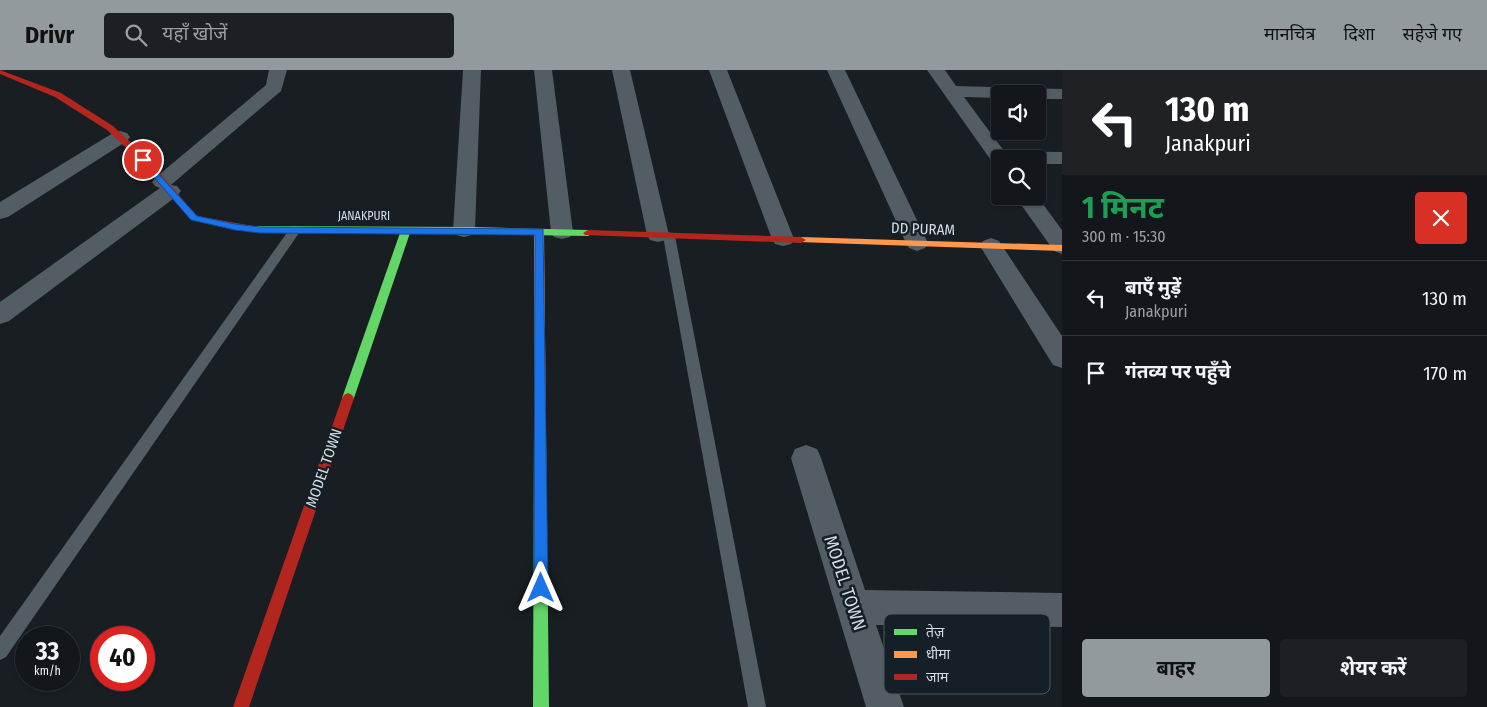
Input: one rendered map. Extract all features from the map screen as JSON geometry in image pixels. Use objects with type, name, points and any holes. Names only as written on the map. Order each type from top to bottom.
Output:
[{"type":"street","points":[[0,316],[166,186],[275,87],[278,70]]},
{"type":"street","points":[[464,230],[472,70]]},
{"type":"street","points":[[543,70],[562,232]]},
{"type":"street","points":[[621,70],[664,236]]},
{"type":"street","points":[[718,70],[783,239]]},
{"type":"street","points":[[836,70],[917,244]]},
{"type":"street","points":[[936,70],[993,150]]},
{"type":"street","name":"JANAKPURI","points":[[7,72],[58,94],[110,128],[194,218],[235,227],[295,230],[562,232],[783,239]]},
{"type":"street","points":[[952,91],[1062,94]]},
{"type":"street","points":[[0,212],[120,137]]},
{"type":"street","points":[[1046,158],[1062,158]]},
{"type":"street","points":[[1032,205],[1062,247]]},
{"type":"street","name":"MODEL TOWN","points":[[241,707],[406,230]]},
{"type":"street","points":[[540,232],[541,707]]},
{"type":"street","name":"DD PURAM","points":[[783,239],[1062,247]]},
{"type":"street","points":[[991,246],[1062,358]]},
{"type":"street","name":"MODEL TOWN","points":[[806,458],[885,707]]},
{"type":"street","points":[[853,607],[1062,610]]},
{"type":"lane","points":[[0,651],[295,230]]},
{"type":"lane","points":[[664,236],[757,707]]},
{"type":"traffic: fast","points":[[253,229],[474,230],[588,233]]},
{"type":"traffic: fast","points":[[348,398],[406,230]]},
{"type":"traffic: fast","points":[[540,429],[541,707]]},
{"type":"traffic: slow","points":[[539,232],[540,429]]},
{"type":"traffic: slow","points":[[801,240],[1062,248]]},
{"type":"traffic: jam","points":[[0,71],[58,95],[110,128],[143,159],[194,218],[253,229]]},
{"type":"traffic: jam","points":[[588,233],[801,240]]},
{"type":"traffic: jam","points":[[241,707],[348,398]]},
{"type":"route","points":[[143,160],[194,218],[235,227],[260,230],[474,230],[540,232],[541,588]]}]
